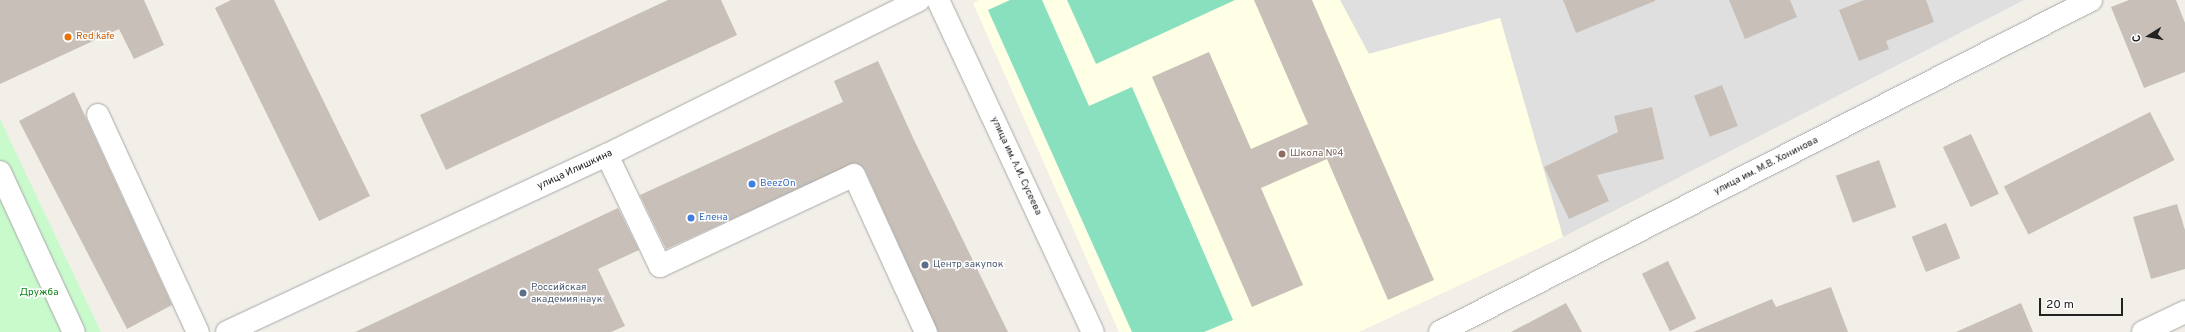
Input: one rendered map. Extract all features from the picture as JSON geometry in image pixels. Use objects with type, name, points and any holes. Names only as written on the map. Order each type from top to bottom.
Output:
[{"type":"street","name":"улица Илишкина","points":[[227,332],[607,155],[919,0]]},
{"type":"street","name":"улица им. А.И. Сусеева","points":[[938,0],[1092,332]]},
{"type":"street","name":"улица им. М.В. Хонинова","points":[[1440,332],[2091,0]]},
{"type":"street","points":[[98,115],[198,332]]},
{"type":"street","points":[[607,155],[660,266],[854,175],[926,332]]},
{"type":"street","points":[[0,172],[74,332]]},
{"type":"street","points":[[2143,332],[2185,312]]},
{"type":"shaded area","points":[[979,0],[1340,0],[1369,54],[1500,18],[1563,237],[1359,332],[1119,332],[973,3]]},
{"type":"shaded area","points":[[1340,0],[2024,0],[1563,237],[1500,18],[1368,54]]},
{"type":"green space","points":[[1010,0],[1042,0],[1089,106],[1132,87],[1233,320],[1204,332],[1132,332],[988,10]]},
{"type":"green space","points":[[1067,0],[1235,0],[1096,64]]},
{"type":"green space","name":"Дружба","points":[[0,119],[101,332],[0,332]]},
{"type":"building","points":[[0,0],[144,0],[164,45],[134,59],[119,29],[0,84]]},
{"type":"building","points":[[231,0],[274,0],[370,196],[319,221],[215,8]]},
{"type":"building","points":[[668,0],[721,0],[737,35],[446,170],[420,115]]},
{"type":"building","name":"Школа №4","points":[[1254,0],[1312,0],[1434,280],[1388,300],[1327,159],[1261,188],[1303,285],[1252,307],[1152,77],[1209,52],[1251,149],[1308,124]]},
{"type":"building","points":[[1563,0],[1655,0],[1655,1],[1576,33]]},
{"type":"building","points":[[1729,0],[1790,0],[1797,17],[1745,39]]},
{"type":"building","points":[[1864,0],[1926,0],[1934,22],[1886,41],[1889,49],[1859,61],[1839,10]]},
{"type":"building","points":[[2129,0],[2176,0],[2185,23],[2185,72],[2144,88],[2111,7]]},
{"type":"building","points":[[878,61],[914,140],[1008,332],[938,332],[865,170],[855,163],[666,249],[640,195],[843,102],[834,81]]},
{"type":"building","points":[[1722,85],[1738,126],[1710,137],[1694,96]]},
{"type":"building","points":[[74,92],[172,305],[127,329],[19,121]]},
{"type":"building","points":[[1652,107],[1664,159],[1597,175],[1609,201],[1569,219],[1544,167],[1618,132],[1614,116]]},
{"type":"building","points":[[2150,112],[2175,160],[2028,235],[2004,186]]},
{"type":"building","points":[[1971,134],[1999,194],[1971,207],[1943,147]]},
{"type":"building","points":[[1879,160],[1896,207],[1853,223],[1836,176]]},
{"type":"building","points":[[2177,204],[2185,230],[2185,269],[2151,279],[2133,217]]},
{"type":"building","name":"Российская академия наук","points":[[618,208],[639,250],[598,269],[625,326],[611,332],[355,332]]},
{"type":"building","points":[[1946,223],[1960,258],[1926,272],[1912,237]]},
{"type":"building","points":[[1668,261],[1696,319],[1670,331],[1642,274]]},
{"type":"building","points":[[1831,287],[1848,332],[1693,332],[1772,299],[1776,307]]},
{"type":"building","points":[[1566,303],[1582,332],[1511,332]]},
{"type":"building","points":[[2021,303],[2033,332],[1956,332]]},
{"type":"place","name":"Red kafe","points":[[68,37]]},
{"type":"place","name":"Школа №4","points":[[1282,154]]},
{"type":"place","name":"BeezOn","points":[[752,184]]},
{"type":"place","name":"Елена","points":[[691,218]]},
{"type":"place","name":"Центр закупок","points":[[925,265]]},
{"type":"place","name":"Российская академия наук","points":[[523,293]]}]
